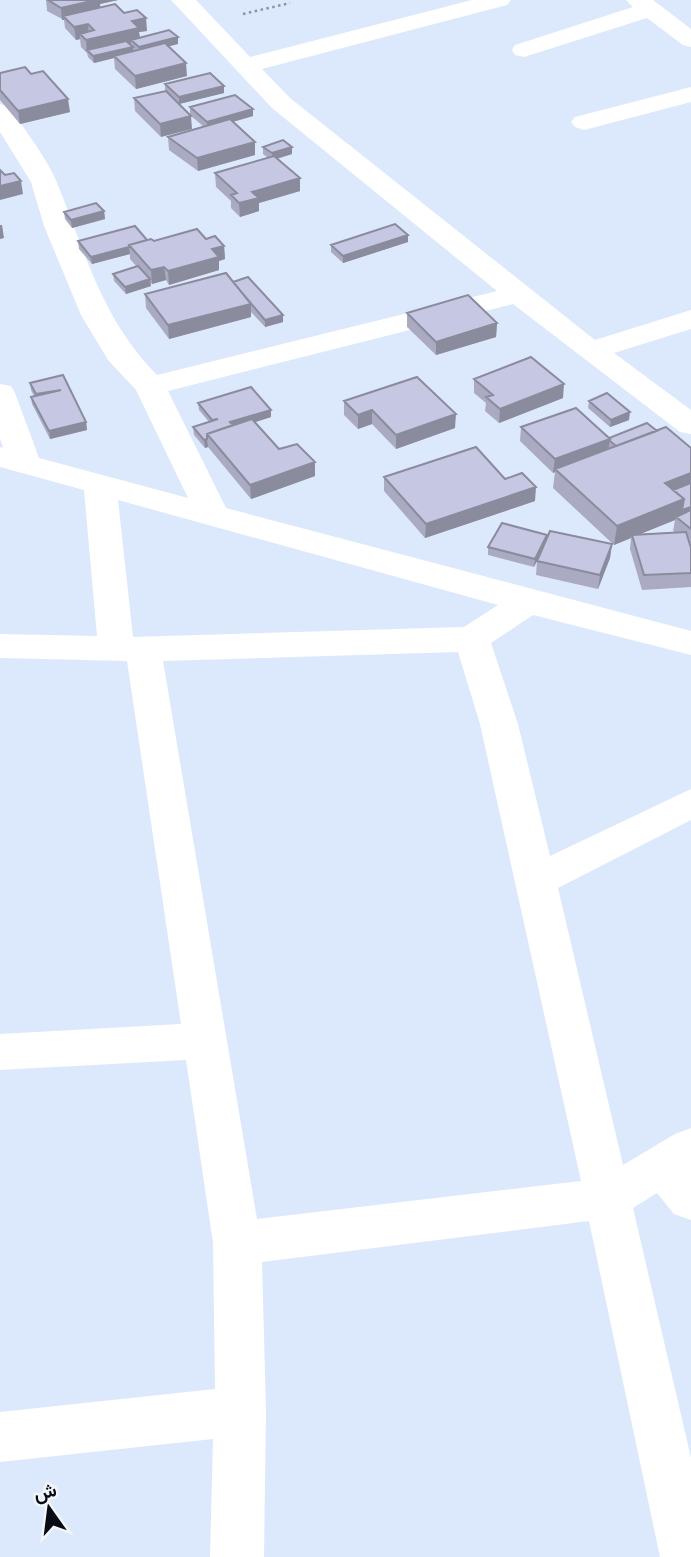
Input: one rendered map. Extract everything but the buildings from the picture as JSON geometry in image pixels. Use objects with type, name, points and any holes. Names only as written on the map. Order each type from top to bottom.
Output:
[{"type":"street","points":[[183,0],[281,103],[590,351],[691,425]]},
{"type":"street","points":[[243,66],[456,5],[499,0]]},
{"type":"street","points":[[524,50],[643,5],[691,40]]},
{"type":"street","points":[[584,122],[691,94]]},
{"type":"street","points":[[0,112],[9,147],[44,182],[58,226],[105,333],[150,386],[212,514]]},
{"type":"street","points":[[150,386],[518,294]]},
{"type":"street","points":[[590,351],[691,319]]},
{"type":"street","points":[[0,393],[13,461],[528,602],[686,638]]},
{"type":"street","points":[[100,485],[222,1133],[237,1243],[241,1411],[237,1557]]},
{"type":"street","points":[[0,646],[130,649],[472,639],[528,602]]},
{"type":"street","points":[[472,639],[499,724],[609,1198],[687,1557]]},
{"type":"street","points":[[535,881],[691,803]]},
{"type":"street","points":[[0,1052],[204,1041]]},
{"type":"street","points":[[237,1243],[609,1198],[682,1171]]},
{"type":"street","points":[[0,1437],[241,1411]]},
{"type":"path","points":[[204,24],[290,2]]}]
